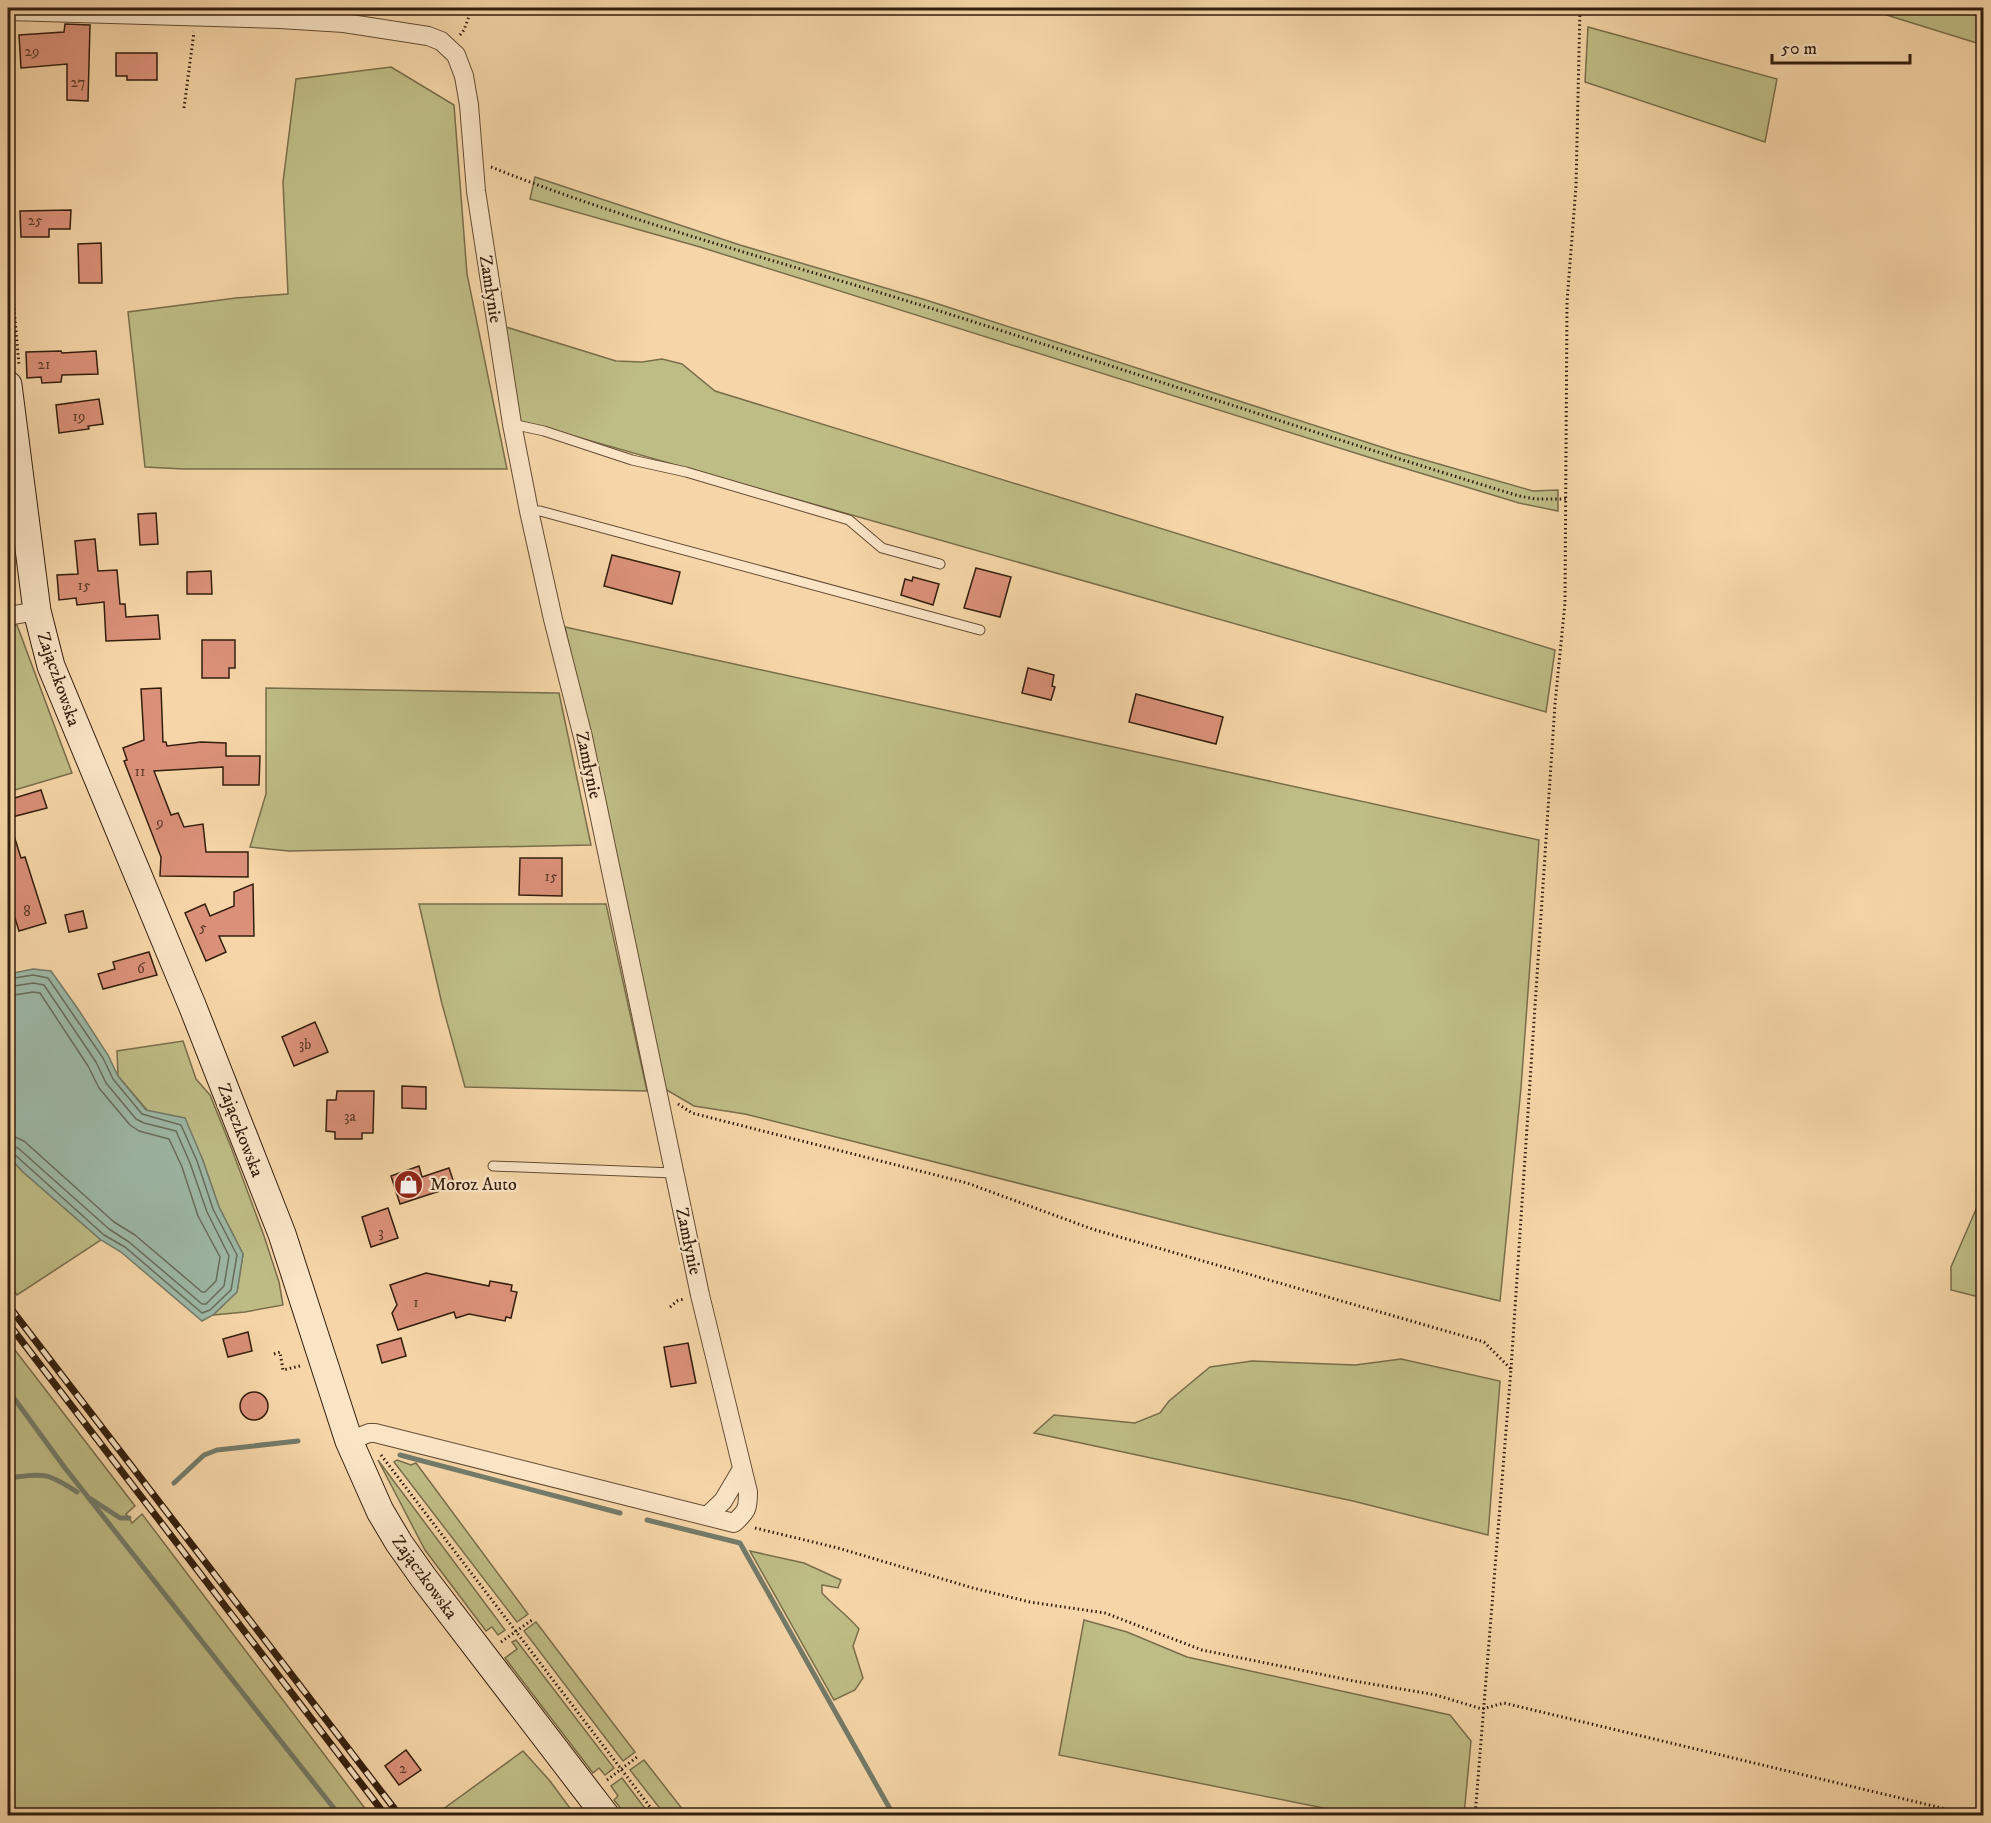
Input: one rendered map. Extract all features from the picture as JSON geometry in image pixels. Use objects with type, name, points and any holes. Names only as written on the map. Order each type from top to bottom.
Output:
[{"type":"main road","name":"Zajączkowska","points":[[13,377],[37,611],[44,643],[60,690],[192,1005],[282,1234],[349,1441],[380,1511],[399,1543],[606,1815]]},
{"type":"street","points":[[8,11],[292,19],[379,27],[428,36],[441,41],[449,48]]},
{"type":"street","name":"Zamłynie","points":[[449,48],[459,62],[466,87],[476,191],[512,424],[529,512],[583,737],[704,1314],[748,1492],[748,1506],[745,1513],[734,1522]]},
{"type":"street","points":[[8,616],[37,611]]},
{"type":"street","points":[[349,1441],[375,1433],[734,1522]]},
{"type":"street","points":[[707,1516],[723,1501],[742,1469]]},
{"type":"lane","points":[[512,424],[849,520],[882,548],[940,564]]},
{"type":"lane","points":[[529,512],[540,511],[980,630]]},
{"type":"lane","points":[[493,1166],[674,1173]]},
{"type":"path","points":[[449,48],[464,30],[472,8]]},
{"type":"path","points":[[1475,1815],[1482,1750],[1482,1709],[1510,1369],[1555,704],[1565,603],[1567,302],[1576,186],[1580,8]]},
{"type":"path","points":[[184,108],[196,16]]},
{"type":"path","points":[[474,157],[489,166],[582,201],[931,309],[1415,464],[1520,496],[1566,500]]},
{"type":"path","points":[[8,241],[13,377]]},
{"type":"path","points":[[658,1093],[692,1113],[968,1183],[1092,1229],[1484,1342],[1510,1369]]},
{"type":"path","points":[[274,1354],[280,1352],[283,1370],[300,1366]]},
{"type":"path","points":[[378,1451],[657,1815]]},
{"type":"path","points":[[734,1522],[838,1548],[973,1588],[1030,1602],[1105,1613],[1202,1650],[1436,1695],[1482,1709],[1504,1702],[1975,1815]]},
{"type":"path","points":[[483,1655],[532,1620]]},
{"type":"path","points":[[589,1794],[637,1757]]},
{"type":"shaded area","points":[[1864,8],[1983,8],[1983,45]]},
{"type":"shaded area","points":[[1588,27],[1777,79],[1765,142],[1585,82]]},
{"type":"shaded area","points":[[391,67],[454,105],[467,274],[507,469],[145,467],[128,312],[236,298],[288,294],[283,182],[296,79]]},
{"type":"shaded area","points":[[535,177],[740,245],[926,300],[1397,452],[1533,491],[1558,490],[1558,511],[1519,503],[700,247],[530,199]]},
{"type":"shaded area","points":[[506,327],[616,361],[642,362],[662,359],[682,364],[715,391],[1555,650],[1546,712],[517,420]]},
{"type":"shaded area","points":[[17,625],[72,773],[8,792],[8,626]]},
{"type":"shaded area","points":[[565,627],[1539,840],[1521,1088],[1500,1301],[1215,1233],[745,1114],[694,1106],[665,1089]]},
{"type":"shaded area","points":[[266,688],[559,693],[591,845],[289,851],[250,847],[266,794]]},
{"type":"shaded area","points":[[419,904],[606,904],[647,1091],[465,1087],[442,1004]]},
{"type":"shaded area","points":[[183,1041],[196,1079],[210,1095],[231,1147],[264,1236],[279,1282],[283,1305],[213,1315],[237,1292],[243,1254],[219,1207],[202,1158],[147,1110],[118,1076],[117,1051]]},
{"type":"shaded area","points":[[8,1156],[23,1172],[101,1240],[17,1295],[8,1283]]},
{"type":"shaded area","points":[[1977,1207],[1983,1208],[1983,1298],[1951,1290],[1951,1267]]},
{"type":"shaded area","points":[[8,1341],[135,1506],[126,1514],[132,1523],[142,1514],[370,1815],[8,1815]]},
{"type":"shaded area","points":[[1401,1359],[1500,1381],[1488,1535],[1353,1501],[1034,1433],[1054,1415],[1135,1423],[1160,1413],[1169,1401],[1210,1367],[1252,1361],[1355,1365]]},
{"type":"shaded area","points":[[378,1460],[505,1630],[498,1635],[492,1627],[486,1631],[425,1550]]},
{"type":"shaded area","points":[[397,1460],[411,1465],[416,1463],[528,1614],[517,1622],[394,1462]]},
{"type":"shaded area","points":[[750,1551],[804,1563],[841,1580],[838,1588],[822,1585],[822,1593],[859,1629],[853,1646],[863,1678],[855,1690],[834,1700]]},
{"type":"shaded area","points":[[1084,1620],[1127,1632],[1187,1657],[1450,1715],[1471,1741],[1464,1815],[1358,1815],[1059,1755]]},
{"type":"shaded area","points":[[536,1622],[635,1752],[623,1761],[524,1631]]},
{"type":"shaded area","points":[[516,1640],[614,1768],[605,1775],[599,1768],[593,1773],[505,1658],[517,1649],[512,1642]]},
{"type":"shaded area","points":[[523,1751],[550,1781],[575,1815],[435,1815]]},
{"type":"shaded area","points":[[644,1760],[687,1815],[665,1815],[630,1770]]},
{"type":"shaded area","points":[[622,1778],[650,1815],[626,1815],[614,1800],[618,1796],[611,1786]]},
{"type":"water","points":[[33,969],[51,971],[108,1055],[118,1076],[146,1110],[185,1118],[219,1207],[243,1254],[237,1292],[213,1315],[202,1321],[121,1252],[101,1240],[23,1172],[8,1156],[8,974]]},
{"type":"building","points":[[65,24],[90,25],[88,101],[67,100],[67,64],[21,68],[19,35],[64,32]]},
{"type":"building","points":[[116,53],[157,53],[157,80],[127,80],[127,76],[116,76]]},
{"type":"building","points":[[71,210],[70,229],[49,229],[49,237],[21,237],[20,211]]},
{"type":"building","points":[[101,243],[102,283],[79,283],[78,244]]},
{"type":"building","points":[[61,351],[62,353],[96,351],[98,374],[62,375],[61,382],[42,383],[41,377],[27,378],[26,352]]},
{"type":"building","points":[[99,399],[103,424],[88,426],[89,429],[59,433],[56,405]]},
{"type":"building","points":[[156,513],[158,544],[140,545],[138,514]]},
{"type":"building","points":[[95,539],[98,571],[117,570],[120,604],[125,604],[126,617],[158,615],[160,639],[106,641],[104,602],[77,605],[76,598],[59,600],[57,575],[78,574],[75,541]]},
{"type":"building","points":[[612,555],[680,572],[672,604],[604,586]]},
{"type":"building","points":[[976,568],[1011,577],[1000,617],[964,608]]},
{"type":"building","points":[[211,571],[212,594],[187,594],[187,572]]},
{"type":"building","points":[[913,577],[939,584],[933,605],[901,595],[905,579],[912,581]]},
{"type":"building","points":[[202,640],[235,640],[235,668],[229,668],[229,678],[202,678]]},
{"type":"building","points":[[1028,668],[1054,675],[1052,686],[1055,687],[1051,700],[1022,693]]},
{"type":"building","points":[[161,688],[163,742],[166,742],[167,746],[201,742],[226,743],[226,756],[260,756],[259,785],[223,785],[223,767],[154,771],[171,815],[178,813],[184,827],[203,824],[206,852],[248,852],[248,877],[160,876],[161,857],[124,761],[127,760],[123,748],[144,740],[141,689]]},
{"type":"building","points":[[1136,694],[1223,717],[1216,744],[1129,722]]},
{"type":"building","points":[[41,790],[47,808],[12,817],[8,800]]},
{"type":"building","points":[[8,826],[11,826],[21,858],[25,857],[46,923],[19,931],[9,899],[14,898],[8,875]]},
{"type":"building","points":[[520,858],[562,858],[562,896],[519,895]]},
{"type":"building","points":[[253,884],[254,936],[219,936],[226,952],[206,961],[185,913],[205,904],[210,916],[234,906],[234,892]]},
{"type":"building","points":[[83,911],[87,928],[69,932],[65,915]]},
{"type":"building","points":[[149,952],[157,975],[103,989],[98,974],[115,969],[113,962]]},
{"type":"building","points":[[315,1022],[328,1052],[294,1066],[282,1037]]},
{"type":"building","points":[[402,1086],[426,1087],[426,1109],[402,1108]]},
{"type":"building","points":[[337,1091],[374,1091],[373,1133],[362,1133],[362,1139],[335,1139],[335,1132],[326,1131],[327,1100],[336,1100]]},
{"type":"building","points":[[419,1166],[422,1177],[449,1168],[455,1186],[400,1204],[391,1176]]},
{"type":"building","points":[[388,1208],[398,1238],[371,1247],[362,1217]]},
{"type":"building","points":[[426,1273],[489,1286],[490,1281],[512,1285],[511,1291],[517,1292],[511,1318],[506,1317],[505,1321],[469,1314],[456,1318],[454,1312],[398,1330],[392,1313],[397,1305],[390,1285]]},
{"type":"building","points":[[248,1332],[252,1351],[228,1357],[223,1339]]},
{"type":"building","points":[[401,1338],[406,1356],[382,1363],[377,1345]]},
{"type":"building","points":[[688,1343],[696,1383],[671,1387],[664,1347]]},
{"type":"building","points":[[254,1392],[264,1396],[268,1406],[264,1416],[254,1420],[244,1416],[240,1406],[244,1396]]},
{"type":"building","points":[[406,1750],[421,1770],[399,1785],[385,1766]]},
{"type":"waterway","points":[[8,1390],[65,1468],[340,1816]]},
{"type":"waterway","points":[[174,1483],[204,1455],[217,1450],[298,1441]]},
{"type":"waterway","points":[[400,1455],[620,1513]]},
{"type":"waterway","points":[[8,1478],[37,1475],[51,1477],[77,1492]]},
{"type":"waterway","points":[[91,1499],[120,1518],[129,1518]]},
{"type":"waterway","points":[[647,1520],[740,1543],[894,1816]]},
{"type":"railway","points":[[8,1305],[400,1816]]},
{"type":"railway","points":[[8,1323],[386,1816]]},
{"type":"place","name":"Moroz Auto","points":[[409,1184]]}]
